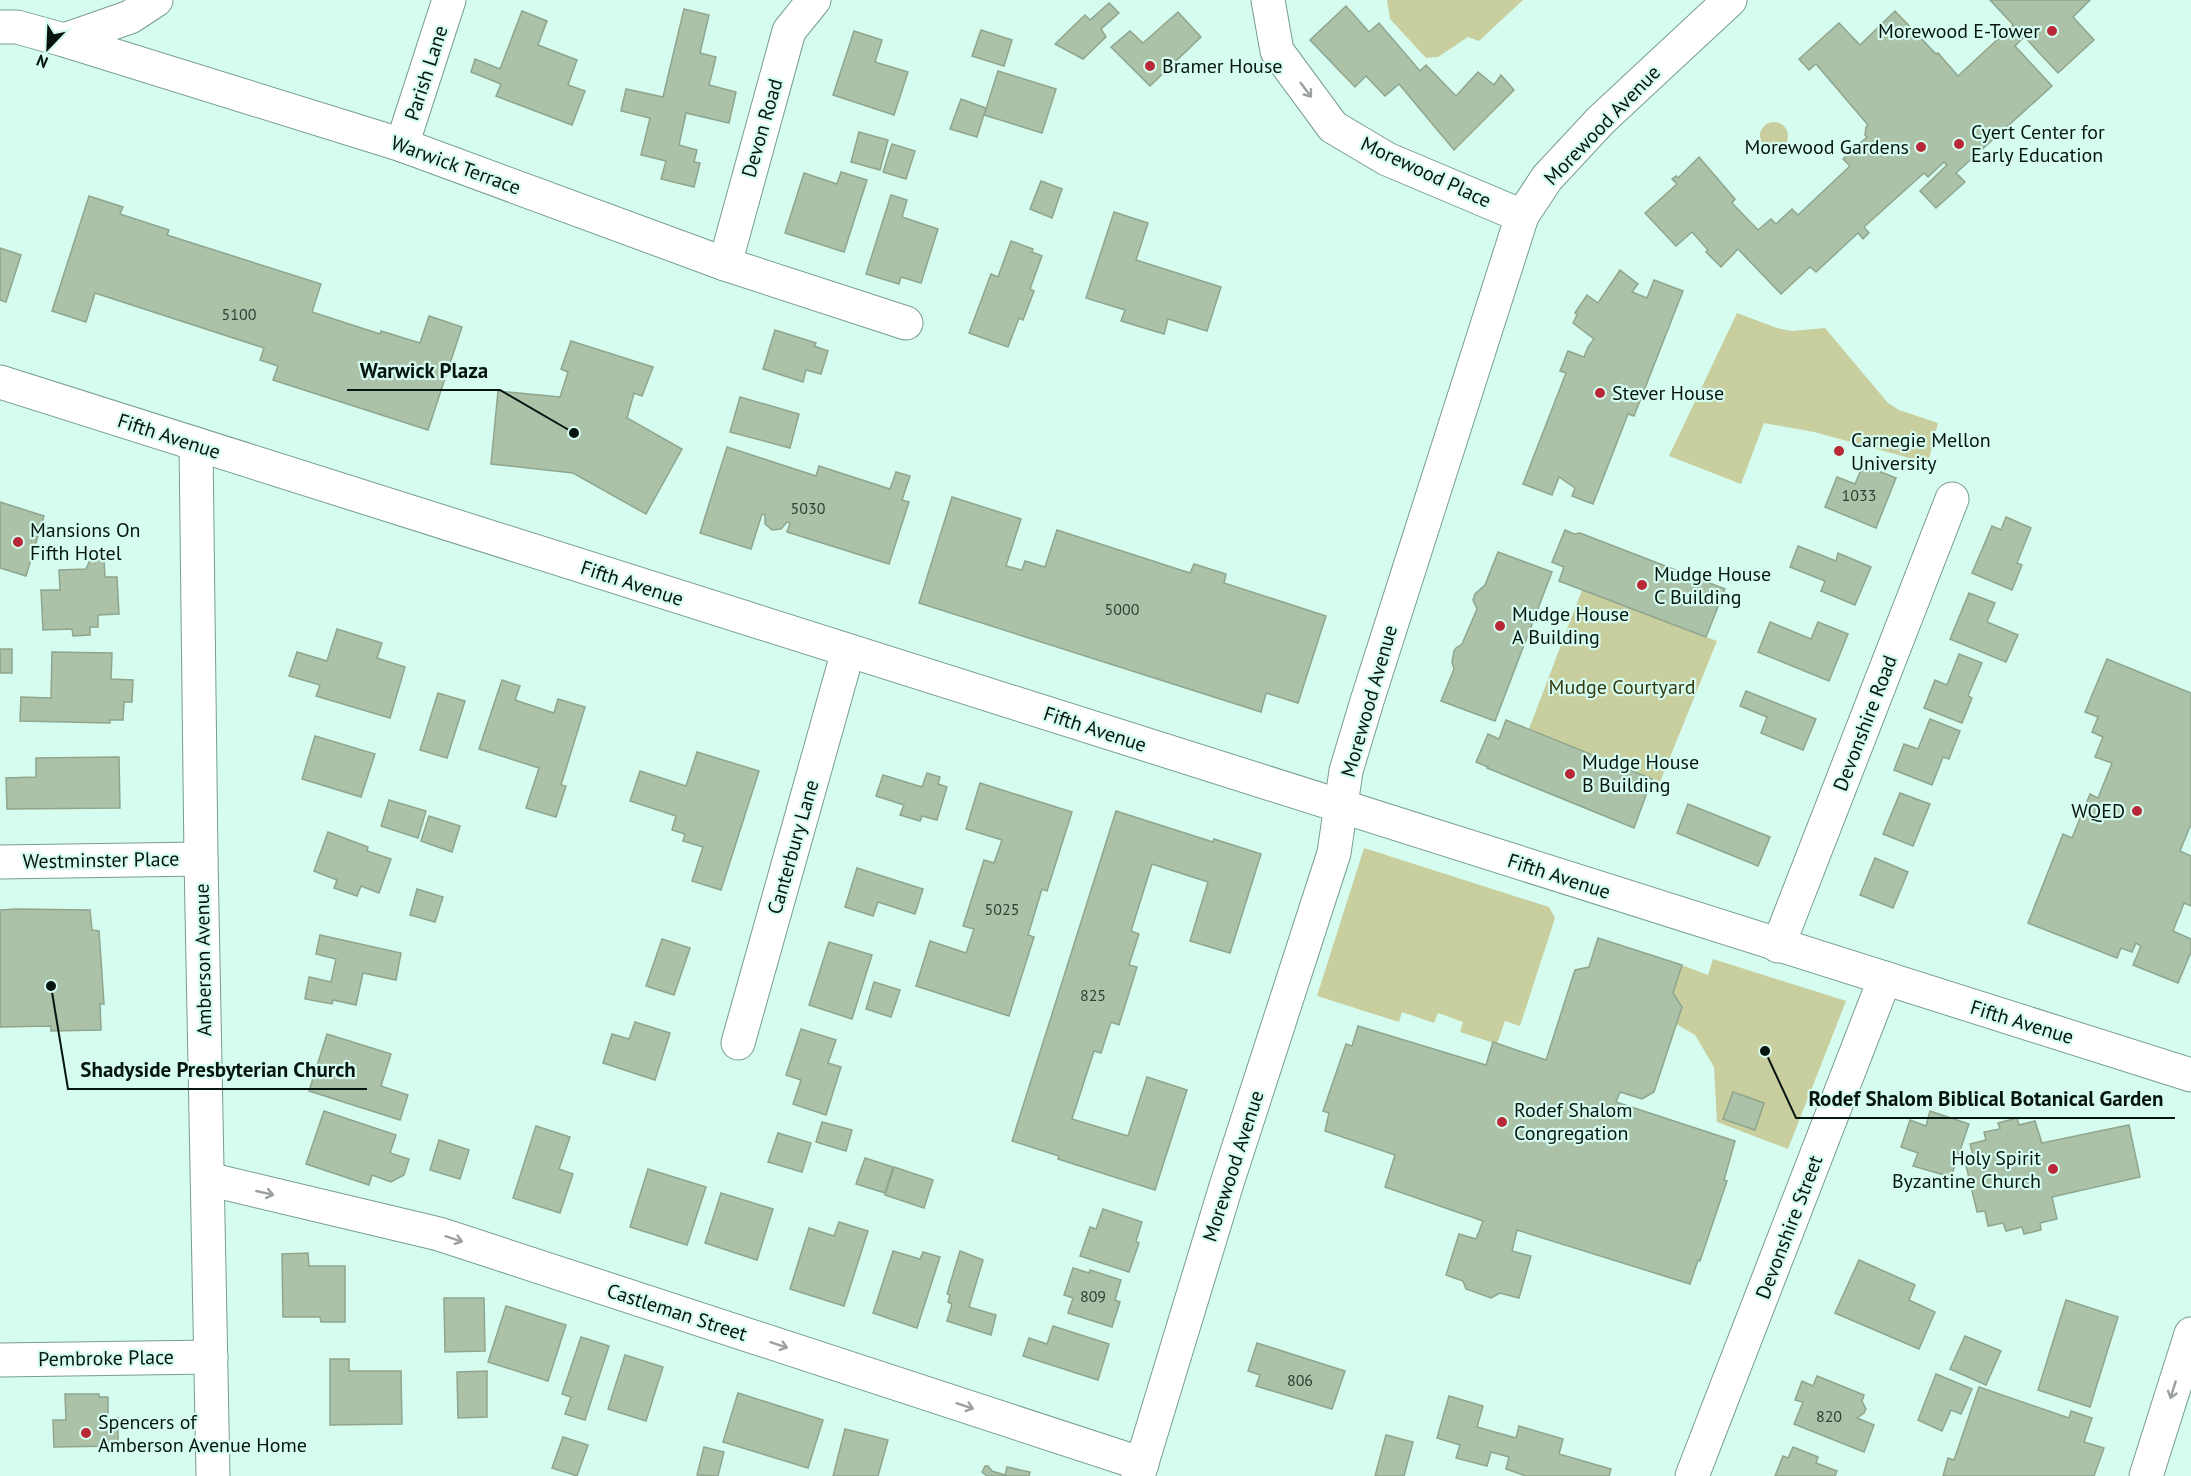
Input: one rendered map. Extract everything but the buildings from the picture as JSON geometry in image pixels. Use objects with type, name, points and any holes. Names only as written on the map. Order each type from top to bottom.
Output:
[{"type":"main road","points":[[64,40],[130,17],[156,0]]},
{"type":"main road","name":"Parish Lane","points":[[402,145],[449,0]]},
{"type":"main road","name":"Devon Road","points":[[725,264],[789,31],[814,0]]},
{"type":"main road","name":"Morewood Place","points":[[1268,0],[1276,51],[1334,127],[1388,159],[1522,216]]},
{"type":"main road","name":"Morewood Avenue","points":[[1140,1470],[1227,1183],[1334,853],[1346,771],[1364,711],[1522,216],[1547,178],[1601,120],[1730,0]]},
{"type":"main road","name":"Warwick Terrace","points":[[0,27],[17,27],[64,40],[402,145],[725,264],[906,323]]},
{"type":"main road","name":"Fifth Avenue","points":[[0,382],[2191,1075]]},
{"type":"main road","name":"Amberson Avenue","points":[[196,444],[201,859],[213,1476]]},
{"type":"main road","name":"Devonshire Road","points":[[1778,946],[1952,499]]},
{"type":"main road","name":"Canterbury Lane","points":[[738,1044],[848,651]]},
{"type":"main road","name":"Westminster Place","points":[[0,862],[201,859]]},
{"type":"main road","name":"Devonshire Street","points":[[1692,1476],[1885,978]]},
{"type":"main road","name":"Castleman Street","points":[[208,1179],[439,1234],[1140,1470]]},
{"type":"main road","points":[[2146,1476],[2191,1334]]},
{"type":"main road","name":"Pembroke Place","points":[[0,1360],[211,1357]]},
{"type":"green space","points":[[1387,0],[1523,0],[1479,41],[1468,37],[1438,57],[1426,58],[1390,19]]},
{"type":"green space","points":[[1774,122],[1784,126],[1788,136],[1784,146],[1774,150],[1764,146],[1760,136],[1764,126]]},
{"type":"green space","points":[[1737,313],[1777,328],[1792,331],[1825,328],[1888,403],[1899,410],[1938,423],[1928,463],[1814,432],[1764,423],[1741,484],[1669,456]]},
{"type":"green space","name":"Mudge Courtyard","points":[[1582,590],[1717,641],[1660,782],[1529,729]]},
{"type":"green space","points":[[1364,848],[1549,907],[1555,918],[1520,1026],[1505,1021],[1497,1044],[1460,1032],[1463,1022],[1438,1013],[1434,1023],[1402,1012],[1399,1022],[1317,996]]},
{"type":"green space","points":[[1713,959],[1846,1001],[1788,1149],[1717,1122],[1714,1067],[1695,1035],[1676,1024],[1682,1007],[1673,993],[1682,965],[1708,975]]},
{"type":"place","name":"Morewood E-Tower","points":[[2052,31]]},
{"type":"place","name":"Bramer House","points":[[1150,66]]},
{"type":"place","name":"Cyert Center for Early Education","points":[[1959,144]]},
{"type":"place","name":"Morewood Gardens","points":[[1921,147]]},
{"type":"place","name":"Stever House","points":[[1600,393]]},
{"type":"place","name":"Warwick Plaza","points":[[574,433]]},
{"type":"place","name":"Carnegie Mellon University","points":[[1839,451]]},
{"type":"place","name":"Mansions On Fifth Hotel","points":[[18,542]]},
{"type":"place","name":"Mudge House C Building","points":[[1642,585]]},
{"type":"place","name":"Mudge House A Building","points":[[1500,626]]},
{"type":"place","name":"Mudge House B Building","points":[[1570,774]]},
{"type":"place","name":"WQED","points":[[2137,811]]},
{"type":"place","name":"Shadyside Presbyterian Church","points":[[51,986]]},
{"type":"place","name":"Rodef Shalom Biblical Botanical Garden","points":[[1765,1051]]},
{"type":"place","name":"Rodef Shalom Congregation","points":[[1502,1122]]},
{"type":"place","name":"Holy Spirit Byzantine Church","points":[[2053,1169]]},
{"type":"place","name":"Spencers of Amberson Avenue Home","points":[[86,1433]]}]
